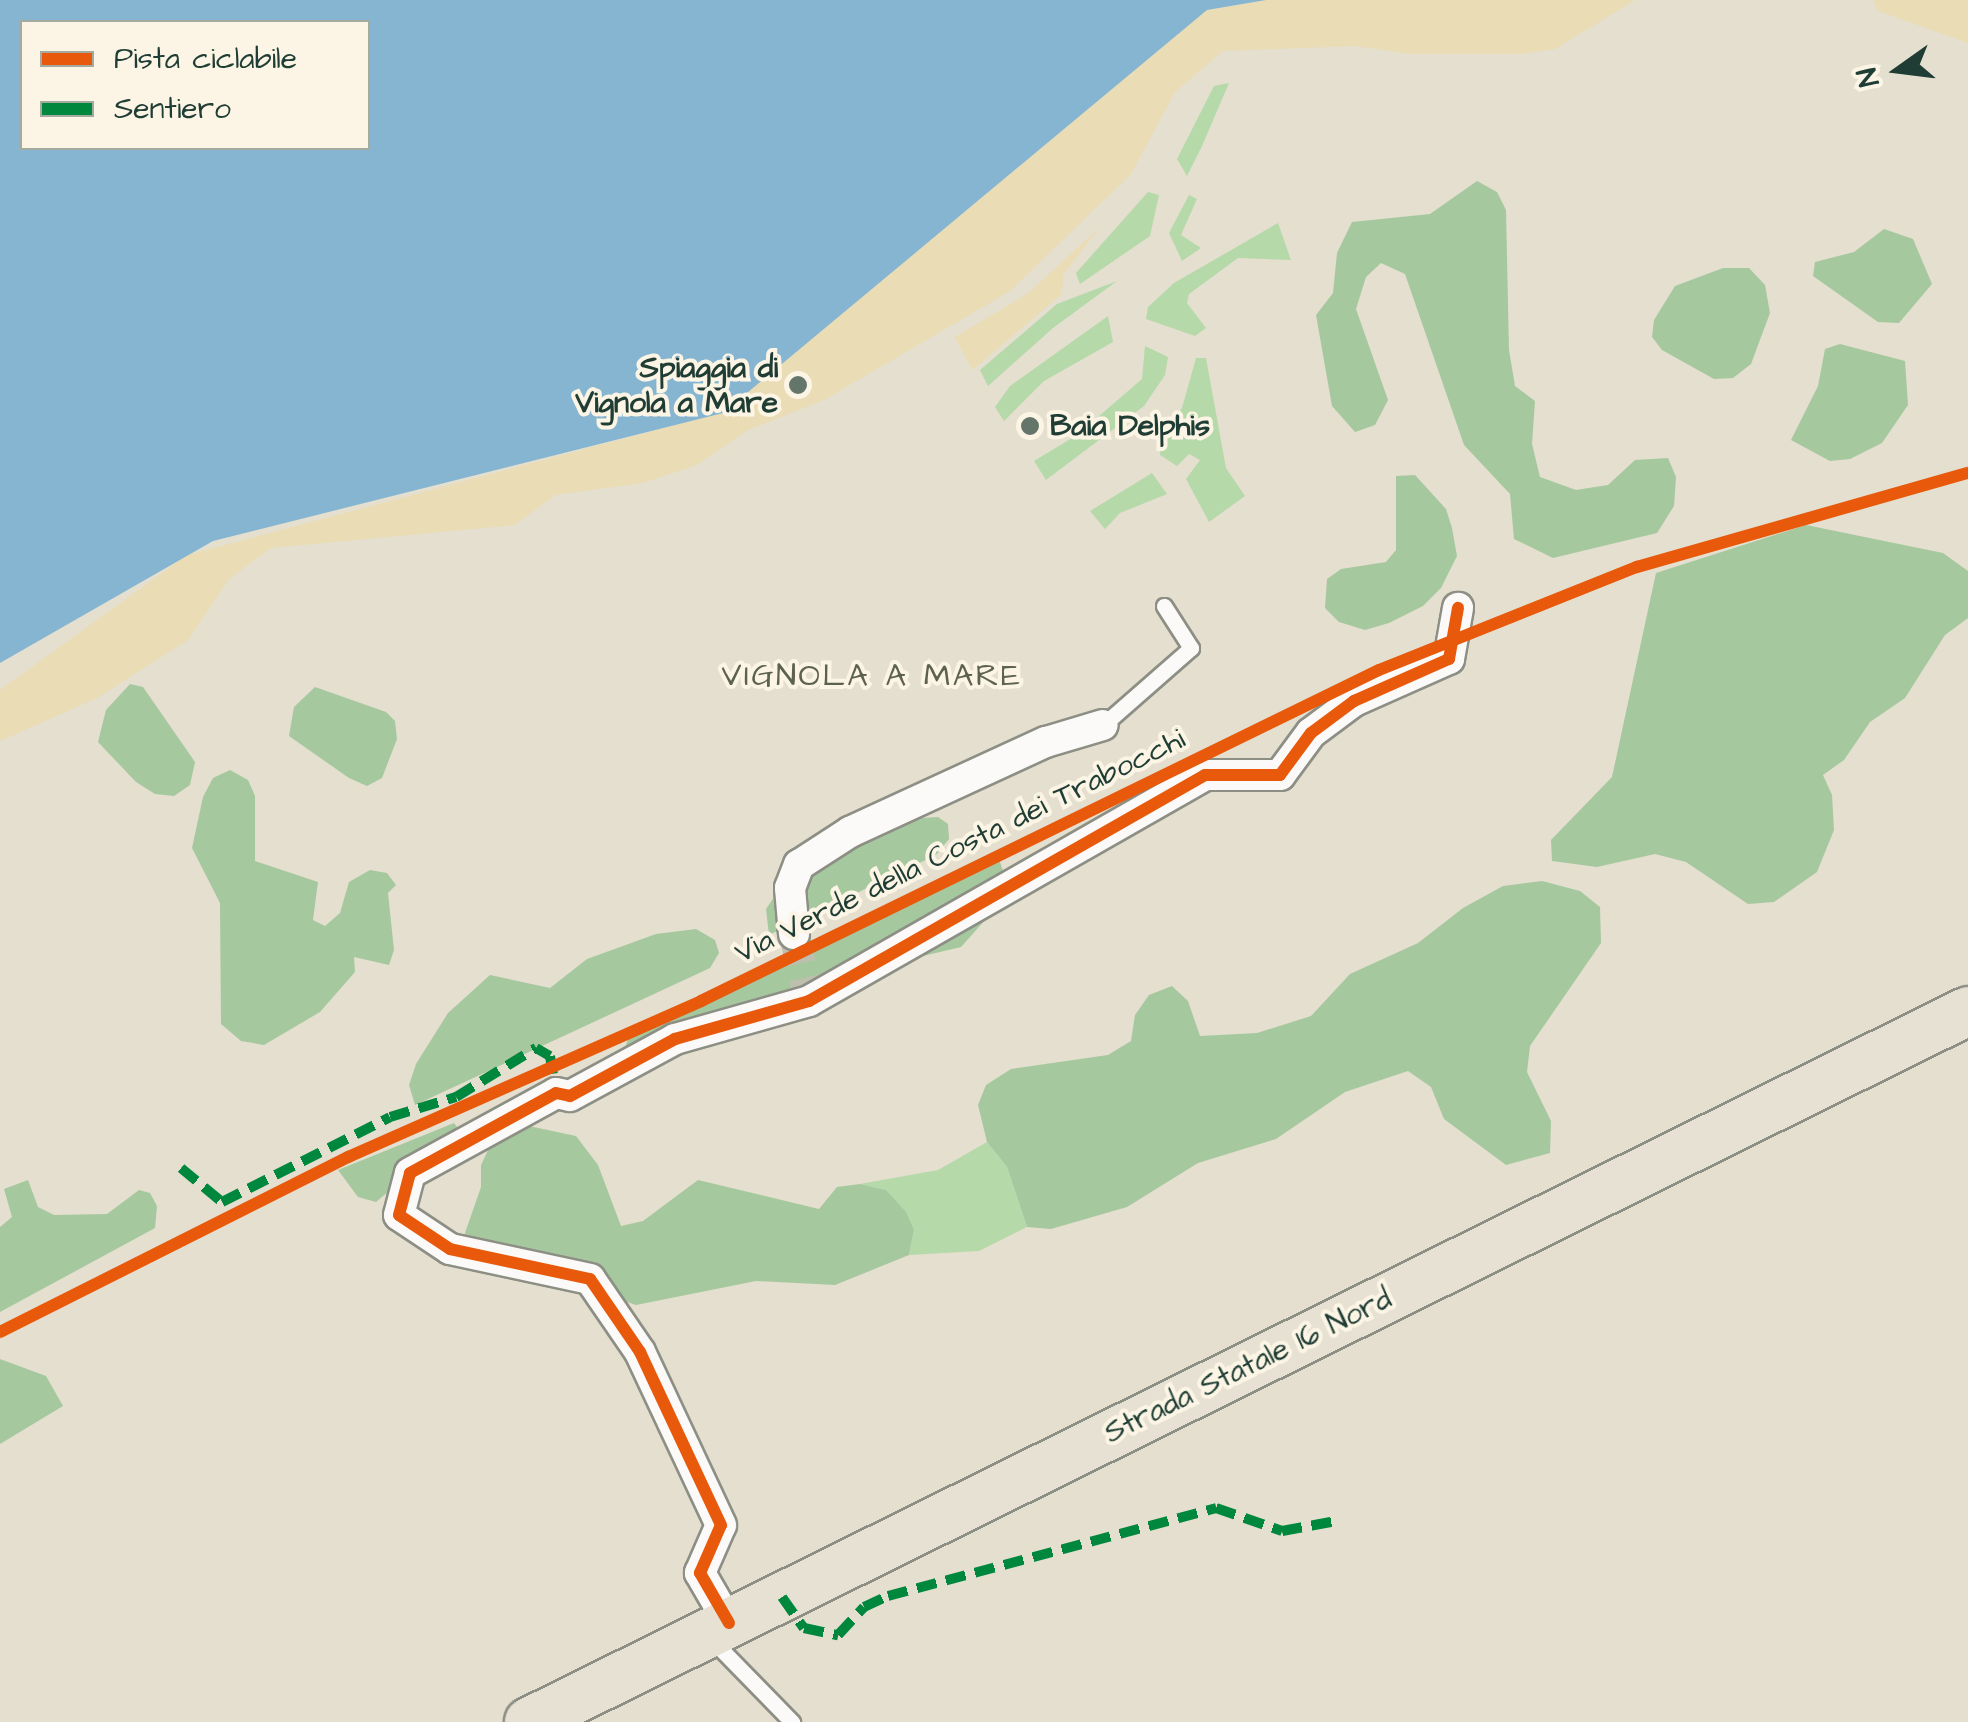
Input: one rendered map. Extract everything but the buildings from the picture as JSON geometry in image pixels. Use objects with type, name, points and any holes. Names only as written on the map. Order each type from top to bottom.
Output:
[{"type":"main road","name":"Strada Statale 16 Nord","points":[[529,1722],[1968,1011]]},
{"type":"street","points":[[718,1629],[700,1573],[721,1525],[640,1352],[590,1278],[450,1249],[399,1215],[410,1173],[556,1093],[570,1096],[675,1039],[808,1001],[1205,774],[1280,774],[1312,733],[1354,701],[1449,659],[1458,608]]},
{"type":"street","points":[[794,934],[790,888],[799,865],[850,832],[1046,742],[1103,725]]},
{"type":"lane","points":[[1103,725],[1192,648],[1164,606]]},
{"type":"lane","points":[[718,1629],[792,1722]]},
{"type":"green space","points":[[1229,83],[1187,176],[1177,159],[1214,86]]},
{"type":"green space","points":[[1477,181],[1497,192],[1506,210],[1509,350],[1515,386],[1535,401],[1532,444],[1540,477],[1576,490],[1608,485],[1635,460],[1668,458],[1676,477],[1674,506],[1657,533],[1553,558],[1514,539],[1510,494],[1464,445],[1405,274],[1381,263],[1366,277],[1356,309],[1388,400],[1375,425],[1355,432],[1332,406],[1316,315],[1333,293],[1337,253],[1352,222],[1430,214]]},
{"type":"green space","points":[[1148,192],[1159,195],[1150,236],[1080,284],[1076,273]]},
{"type":"green space","points":[[1189,195],[1197,199],[1181,235],[1201,248],[1182,261],[1169,233]]},
{"type":"green space","points":[[1278,223],[1291,260],[1238,258],[1189,294],[1187,303],[1206,328],[1195,336],[1146,319],[1148,307],[1174,283]]},
{"type":"green space","points":[[1884,229],[1913,239],[1932,284],[1899,323],[1878,322],[1813,276],[1815,262],[1854,252]]},
{"type":"green space","points":[[1723,268],[1749,268],[1765,285],[1770,313],[1751,364],[1733,378],[1714,379],[1662,350],[1652,337],[1654,320],[1675,286]]},
{"type":"green space","points":[[1117,281],[1053,328],[988,386],[980,370],[1057,304]]},
{"type":"green space","points":[[1108,316],[1113,342],[1044,381],[1004,421],[995,407],[1010,386]]},
{"type":"green space","points":[[1840,344],[1905,361],[1908,405],[1882,443],[1850,459],[1830,461],[1791,440],[1818,386],[1825,349]]},
{"type":"green space","points":[[1145,346],[1168,357],[1165,375],[1144,406],[1046,480],[1034,461],[1077,435],[1142,379]]},
{"type":"green space","points":[[1196,358],[1206,358],[1226,468],[1245,496],[1209,522],[1186,479],[1200,460],[1189,454],[1177,466],[1160,455],[1162,434],[1182,408]]},
{"type":"green space","points":[[1152,473],[1167,494],[1120,513],[1105,529],[1090,511]]},
{"type":"green space","points":[[1415,475],[1446,509],[1452,528],[1457,556],[1441,588],[1423,606],[1389,623],[1365,630],[1339,622],[1325,608],[1327,579],[1341,569],[1386,562],[1396,550],[1396,476]]},
{"type":"green space","points":[[1806,525],[1943,553],[1968,571],[1968,618],[1945,635],[1905,698],[1870,722],[1844,760],[1823,775],[1832,795],[1834,830],[1817,872],[1774,902],[1748,904],[1686,862],[1655,854],[1597,867],[1552,861],[1551,840],[1612,777],[1656,573]]},
{"type":"green space","points":[[130,684],[143,687],[195,762],[190,785],[174,796],[155,794],[136,782],[98,742],[106,710]]},
{"type":"green space","points":[[315,687],[386,712],[395,721],[397,739],[382,778],[367,786],[349,778],[289,736],[294,707]]},
{"type":"green space","points":[[230,770],[248,780],[255,796],[255,861],[318,882],[313,920],[325,926],[340,913],[349,882],[370,870],[387,873],[396,885],[388,893],[394,950],[389,965],[354,957],[355,972],[320,1012],[264,1045],[241,1041],[221,1024],[220,903],[192,848],[203,797],[213,778]]},
{"type":"green space","points":[[938,817],[948,824],[949,839],[936,855],[769,935],[766,909],[779,890],[905,819]]},
{"type":"green space","points":[[998,856],[1010,892],[961,947],[889,964],[713,1046],[651,1060],[624,1051],[629,1036]]},
{"type":"green space","points":[[1542,881],[1580,891],[1600,907],[1601,943],[1530,1046],[1527,1072],[1551,1121],[1550,1153],[1506,1165],[1444,1119],[1431,1087],[1408,1071],[1345,1092],[1276,1139],[1198,1163],[1127,1207],[1051,1229],[1027,1227],[1007,1167],[987,1142],[978,1105],[986,1085],[1011,1069],[1108,1055],[1131,1041],[1135,1015],[1149,995],[1172,986],[1188,1001],[1200,1036],[1257,1033],[1311,1016],[1350,974],[1418,943],[1463,908],[1503,886]]},
{"type":"green space","points":[[696,929],[715,940],[719,953],[710,968],[415,1105],[409,1085],[416,1064],[448,1013],[490,975],[550,988],[587,959],[656,934]]},
{"type":"green space","points":[[454,1123],[460,1131],[376,1202],[358,1197],[338,1170]]},
{"type":"green space","points":[[524,1125],[576,1136],[598,1165],[621,1226],[643,1221],[698,1180],[819,1209],[837,1187],[860,1184],[886,1190],[906,1212],[914,1230],[909,1255],[835,1285],[756,1281],[636,1305],[470,1246],[465,1233],[481,1187],[481,1165],[492,1142]]},
{"type":"green space","points":[[987,1142],[1007,1167],[1027,1227],[979,1251],[909,1255],[914,1230],[886,1190],[860,1184],[938,1170]]},
{"type":"green space","points":[[28,1180],[38,1207],[54,1215],[107,1214],[139,1190],[150,1193],[157,1206],[155,1228],[0,1312],[0,1227],[12,1217],[4,1189]]},
{"type":"green space","points":[[0,1359],[46,1376],[63,1406],[0,1444]]},
{"type":"sand","name":"Spiaggia di Vignola a Mare","points":[[1266,0],[1635,0],[1555,49],[1521,54],[1410,54],[1355,46],[1223,51],[1175,92],[1131,174],[1010,291],[824,400],[748,430],[697,465],[643,483],[555,495],[515,525],[271,548],[229,579],[188,640],[97,698],[0,741],[0,690],[187,555],[702,418],[797,351],[1207,10]]},
{"type":"sand","points":[[1873,0],[1968,0],[1968,43],[1878,11]]},
{"type":"sand","points":[[1099,228],[1063,275],[1062,294],[972,370],[955,337],[1027,294]]},
{"type":"water","points":[[0,0],[1266,0],[1207,10],[723,413],[213,541],[0,663]]},
{"type":"tunnel","points":[[794,934],[809,1001]]},
{"type":"marked path","points":[[181,1168],[222,1202],[390,1117],[456,1097],[536,1048],[550,1056],[553,1074]]},
{"type":"marked path","points":[[782,1597],[804,1628],[838,1635],[864,1607],[888,1596],[1216,1508],[1282,1531],[1336,1521]]},
{"type":"cycle path","name":"Via Verde della Costa dei Trabocchi","points":[[0,1332],[348,1157],[701,1001],[1379,670],[1637,567],[1968,473]]},
{"type":"cycle path","points":[[729,1623],[700,1573],[721,1525],[640,1352],[590,1279],[450,1249],[399,1215],[410,1173],[556,1093],[570,1096],[675,1039],[809,1001],[1205,775],[1280,775],[1311,733],[1354,701],[1449,659],[1458,608]]},
{"type":"place","name":"Spiaggia di Vignola a Mare","points":[[798,385]]},
{"type":"place","name":"Baia Delphis","points":[[1030,426]]},
{"type":"district","name":"VIGNOLA A MARE","points":[[872,676]]}]
